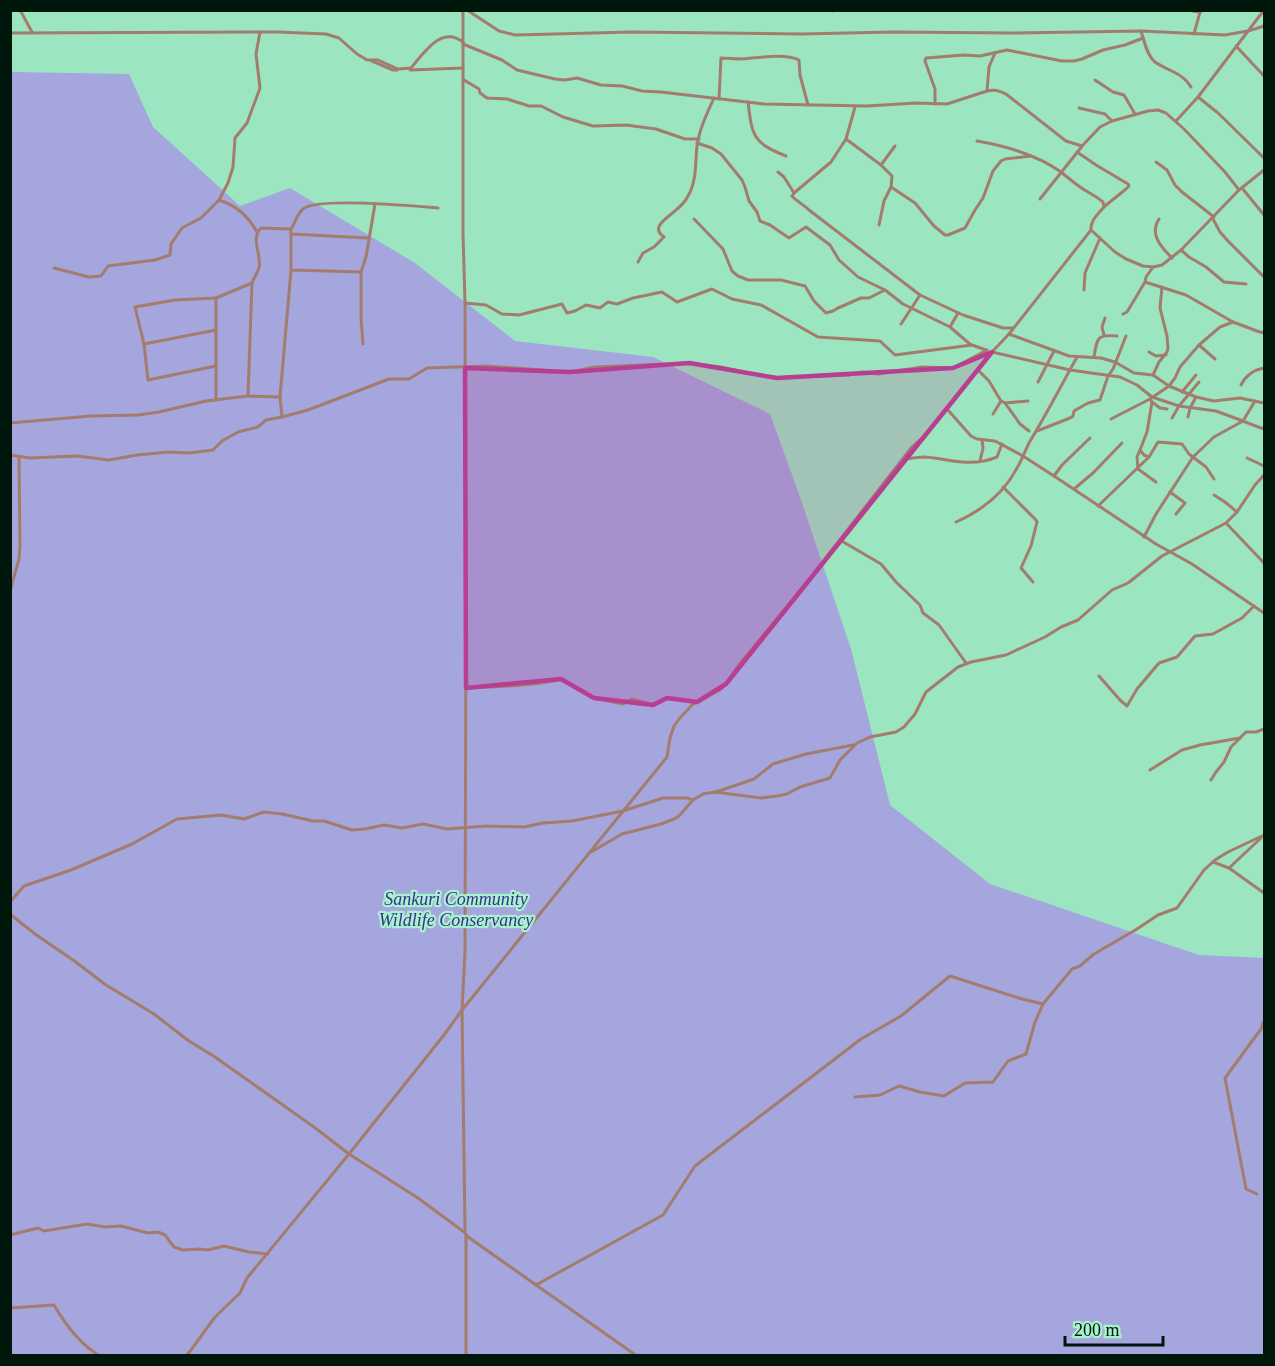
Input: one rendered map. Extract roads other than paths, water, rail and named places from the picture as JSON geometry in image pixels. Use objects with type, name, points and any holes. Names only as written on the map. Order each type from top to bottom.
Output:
[{"type":"street","points":[[20,10],[32,33]]},
{"type":"street","points":[[466,1356],[462,1010],[465,952],[466,688],[463,233],[465,10],[499,31],[515,35],[631,32],[790,34],[1141,31],[1225,35],[1264,26]]},
{"type":"street","points":[[920,10],[925,10]]},
{"type":"street","points":[[1176,121],[1198,97],[1264,10]]},
{"type":"street","points":[[1192,11],[1201,11],[1194,34]]},
{"type":"street","points":[[1141,31],[1153,60],[1181,76],[1191,87]]},
{"type":"street","points":[[54,268],[89,277],[101,276],[108,266],[154,260],[170,255],[171,244],[182,228],[201,218],[219,200],[233,167],[235,138],[247,123],[260,88],[256,54],[260,32]]},
{"type":"street","points":[[10,33],[311,33],[334,36],[362,58],[393,70],[463,68]]},
{"type":"street","points":[[371,60],[378,60],[398,69],[411,68],[437,40],[456,37],[463,43],[502,60],[517,70],[555,79],[582,79],[601,85],[622,86],[642,91],[774,105],[947,104],[987,91],[998,90],[1066,141],[1082,146]]},
{"type":"street","points":[[934,104],[935,89],[925,61],[927,58],[980,56],[1007,50],[1062,61],[1074,61],[1143,38]]},
{"type":"street","points":[[1236,46],[1264,76]]},
{"type":"street","points":[[987,91],[989,67],[995,53]]},
{"type":"street","points":[[638,262],[643,253],[654,247],[664,237],[660,235],[658,229],[660,224],[685,202],[694,184],[698,141],[704,121],[716,99],[721,59],[794,57],[799,60],[800,75],[808,105]]},
{"type":"street","points":[[463,80],[479,89],[480,93],[487,98],[507,99],[529,106],[541,106],[570,120],[593,126],[626,125],[656,129],[682,139],[698,141],[716,150],[728,161],[746,187],[749,201],[762,222],[789,238],[806,227],[830,245],[839,260],[858,277],[885,290],[911,308],[950,327],[972,345],[992,352],[1070,370],[1120,377],[1137,385],[1160,408],[1167,410]]},
{"type":"street","points":[[1095,80],[1113,92],[1121,93],[1135,114]]},
{"type":"street","points":[[1198,97],[1218,113],[1264,158]]},
{"type":"street","points":[[748,102],[753,132],[765,147],[786,156]]},
{"type":"street","points":[[794,193],[831,162],[846,139],[855,106]]},
{"type":"street","points":[[1079,108],[1105,114],[1112,121]]},
{"type":"street","points":[[1040,199],[1060,172],[1100,127],[1135,114],[1158,110],[1176,121],[1264,216]]},
{"type":"street","points":[[846,139],[892,176],[891,187],[879,225]]},
{"type":"street","points":[[977,141],[1032,156],[1103,202],[1104,207]]},
{"type":"street","points":[[881,165],[895,146]]},
{"type":"street","points":[[186,1356],[214,1317],[240,1293],[247,1278],[667,757],[674,726],[692,705],[720,690],[726,684],[912,447],[920,441],[1009,334],[1091,230],[1094,219],[1104,207],[1129,186],[1077,152]]},
{"type":"street","points":[[891,187],[915,203],[934,226],[948,235],[965,228],[983,198],[993,171],[1000,161],[1032,156]]},
{"type":"street","points":[[1156,162],[1167,170],[1170,178],[1182,192],[1214,218],[1220,232],[1264,277]]},
{"type":"street","points":[[1091,230],[1126,259],[1143,266],[1162,265],[1214,218],[1240,189],[1264,170]]},
{"type":"street","points":[[778,172],[784,177],[795,199],[920,295],[958,313],[1003,328],[1013,328]]},
{"type":"street","points":[[219,200],[232,204],[242,212],[257,232]]},
{"type":"street","points":[[282,417],[280,397],[291,270],[291,229],[304,208],[320,204],[375,204],[438,208]]},
{"type":"street","points":[[363,344],[361,272],[366,257],[375,204]]},
{"type":"street","points":[[694,219],[723,249],[732,271],[738,276],[748,280],[781,280],[805,286],[814,301],[826,313],[885,290]]},
{"type":"street","points":[[1159,219],[1154,233],[1172,258]]},
{"type":"street","points":[[248,396],[252,283],[259,267],[257,232],[261,228],[291,229]]},
{"type":"street","points":[[291,234],[369,238]]},
{"type":"street","points":[[1084,290],[1085,273],[1100,238]]},
{"type":"street","points":[[1181,250],[1224,282],[1246,284]]},
{"type":"street","points":[[1123,314],[1127,312],[1153,267]]},
{"type":"street","points":[[291,270],[361,272]]},
{"type":"street","points":[[1145,282],[1193,298],[1233,322],[1264,333]]},
{"type":"street","points":[[216,366],[148,380],[144,344],[135,308],[175,300],[216,298],[252,283]]},
{"type":"street","points":[[1153,375],[1168,348],[1160,308],[1162,287]]},
{"type":"street","points":[[465,303],[486,305],[502,314],[519,315],[562,304],[567,313],[586,305],[600,308],[608,303],[617,304],[662,292],[677,302],[712,289],[732,299],[761,305],[818,337],[880,341],[896,356],[972,345]]},
{"type":"street","points":[[901,324],[920,295]]},
{"type":"street","points":[[216,298],[216,399]]},
{"type":"street","points":[[950,327],[958,313]]},
{"type":"street","points":[[1104,335],[1102,327],[1105,318]]},
{"type":"street","points":[[1111,419],[1151,399],[1170,386],[1180,367],[1198,345],[1220,327],[1233,322]]},
{"type":"street","points":[[144,344],[216,330]]},
{"type":"street","points":[[1009,334],[1054,351],[1077,357],[1094,357],[1115,362],[1134,373],[1153,375],[1196,398],[1214,401],[1240,398],[1264,403]]},
{"type":"street","points":[[1094,357],[1099,338],[1104,335],[1117,336]]},
{"type":"street","points":[[1037,431],[1070,418],[1074,411],[1088,403],[1100,400],[1126,336]]},
{"type":"street","points":[[1198,345],[1215,359]]},
{"type":"street","points":[[10,455],[30,458],[77,456],[109,460],[168,452],[189,453],[213,450],[222,441],[238,432],[258,427],[266,420],[308,410],[389,379],[409,379],[427,368],[488,366],[570,372],[595,367],[689,363],[777,378],[849,375],[862,372],[878,374],[922,367],[954,368],[987,350]]},
{"type":"street","points":[[1038,382],[1054,351]]},
{"type":"street","points":[[1149,352],[1156,356],[1166,355]]},
{"type":"street","points":[[956,522],[977,512],[1004,487],[1017,469],[1077,357]]},
{"type":"street","points":[[1241,385],[1249,373],[1264,368]]},
{"type":"street","points":[[978,370],[989,381],[1020,424],[1029,431]]},
{"type":"street","points":[[1182,392],[1196,375]]},
{"type":"street","points":[[1172,418],[1199,382]]},
{"type":"street","points":[[10,423],[91,416],[138,415],[216,399],[248,396],[280,397]]},
{"type":"street","points":[[1188,417],[1196,398]]},
{"type":"street","points":[[1151,399],[1179,406],[1216,411],[1264,429]]},
{"type":"street","points":[[1151,399],[1149,424],[1137,457],[1138,469],[1156,482]]},
{"type":"street","points":[[993,414],[1003,402],[1028,401]]},
{"type":"street","points":[[1144,537],[1193,457],[1214,437],[1244,421],[1255,401]]},
{"type":"street","points":[[947,409],[972,436],[995,441],[1023,456],[1144,537],[1192,564],[1264,613]]},
{"type":"street","points":[[1054,476],[1090,438]]},
{"type":"street","points":[[980,462],[983,451],[982,440]]},
{"type":"street","points":[[1098,506],[1138,469],[1161,441],[1182,444],[1214,479]]},
{"type":"street","points":[[1074,489],[1122,443]]},
{"type":"street","points":[[904,459],[927,458],[980,462],[997,456],[1002,444]]},
{"type":"street","points":[[1140,450],[1149,457]]},
{"type":"street","points":[[10,591],[20,560],[19,457]]},
{"type":"street","points":[[1247,458],[1264,466]]},
{"type":"street","points":[[715,792],[761,798],[777,796],[831,777],[840,760],[855,745],[870,737],[896,732],[904,727],[915,714],[926,692],[958,667],[966,663],[1006,656],[1078,620],[1112,590],[1128,583],[1162,556],[1226,523],[1264,475]]},
{"type":"street","points":[[1004,487],[1037,522],[1021,568],[1033,582]]},
{"type":"street","points":[[1170,492],[1185,503],[1176,514]]},
{"type":"street","points":[[1214,495],[1237,512]]},
{"type":"street","points":[[1226,523],[1264,563]]},
{"type":"street","points":[[840,540],[881,564],[920,605],[923,613],[939,625],[966,663]]},
{"type":"street","points":[[1099,676],[1127,706],[1137,689],[1159,663],[1177,657],[1194,636],[1213,634],[1242,618],[1254,606]]},
{"type":"street","points":[[466,688],[543,684],[561,679],[594,698],[623,704],[632,699],[653,705],[667,698],[697,702]]},
{"type":"street","points":[[1211,780],[1231,747],[1246,732],[1264,729]]},
{"type":"street","points":[[1150,770],[1182,750],[1240,738]]},
{"type":"street","points":[[589,853],[622,834],[674,819],[703,794],[754,779],[773,764],[806,754],[855,745]]},
{"type":"street","points":[[10,902],[24,886],[71,870],[132,844],[177,819],[221,815],[244,819],[264,812],[324,821],[352,830],[384,825],[402,828],[423,824],[447,830],[486,826],[524,827],[572,820],[623,811],[663,798],[687,798],[693,801]]},
{"type":"street","points":[[855,1097],[880,1095],[899,1086],[944,1096],[965,1083],[993,1082],[1008,1061],[1026,1054],[1043,1004],[1072,969],[1158,915],[1177,908],[1204,870],[1213,862],[1228,852],[1264,836]]},
{"type":"street","points":[[1229,868],[1264,836]]},
{"type":"street","points":[[1213,862],[1229,868],[1264,893]]},
{"type":"street","points":[[10,914],[106,985],[154,1014],[349,1154],[418,1198],[536,1285],[638,1356]]},
{"type":"street","points":[[536,1285],[663,1215],[695,1166],[861,1039],[901,1016],[950,976],[1043,1004]]},
{"type":"street","points":[[1257,1194],[1246,1189],[1225,1078],[1261,1029],[1264,1021]]},
{"type":"street","points":[[10,1235],[38,1228],[44,1231],[87,1224],[105,1227],[121,1226],[148,1233],[158,1232],[165,1235],[174,1247],[183,1250],[208,1250],[224,1246],[268,1254]]},
{"type":"street","points":[[10,1308],[54,1305],[62,1318],[90,1350],[100,1356]]},
{"type":"park label","name":"Sankuri Community Wildlife Conservancy","points":[[456,909]]}]
